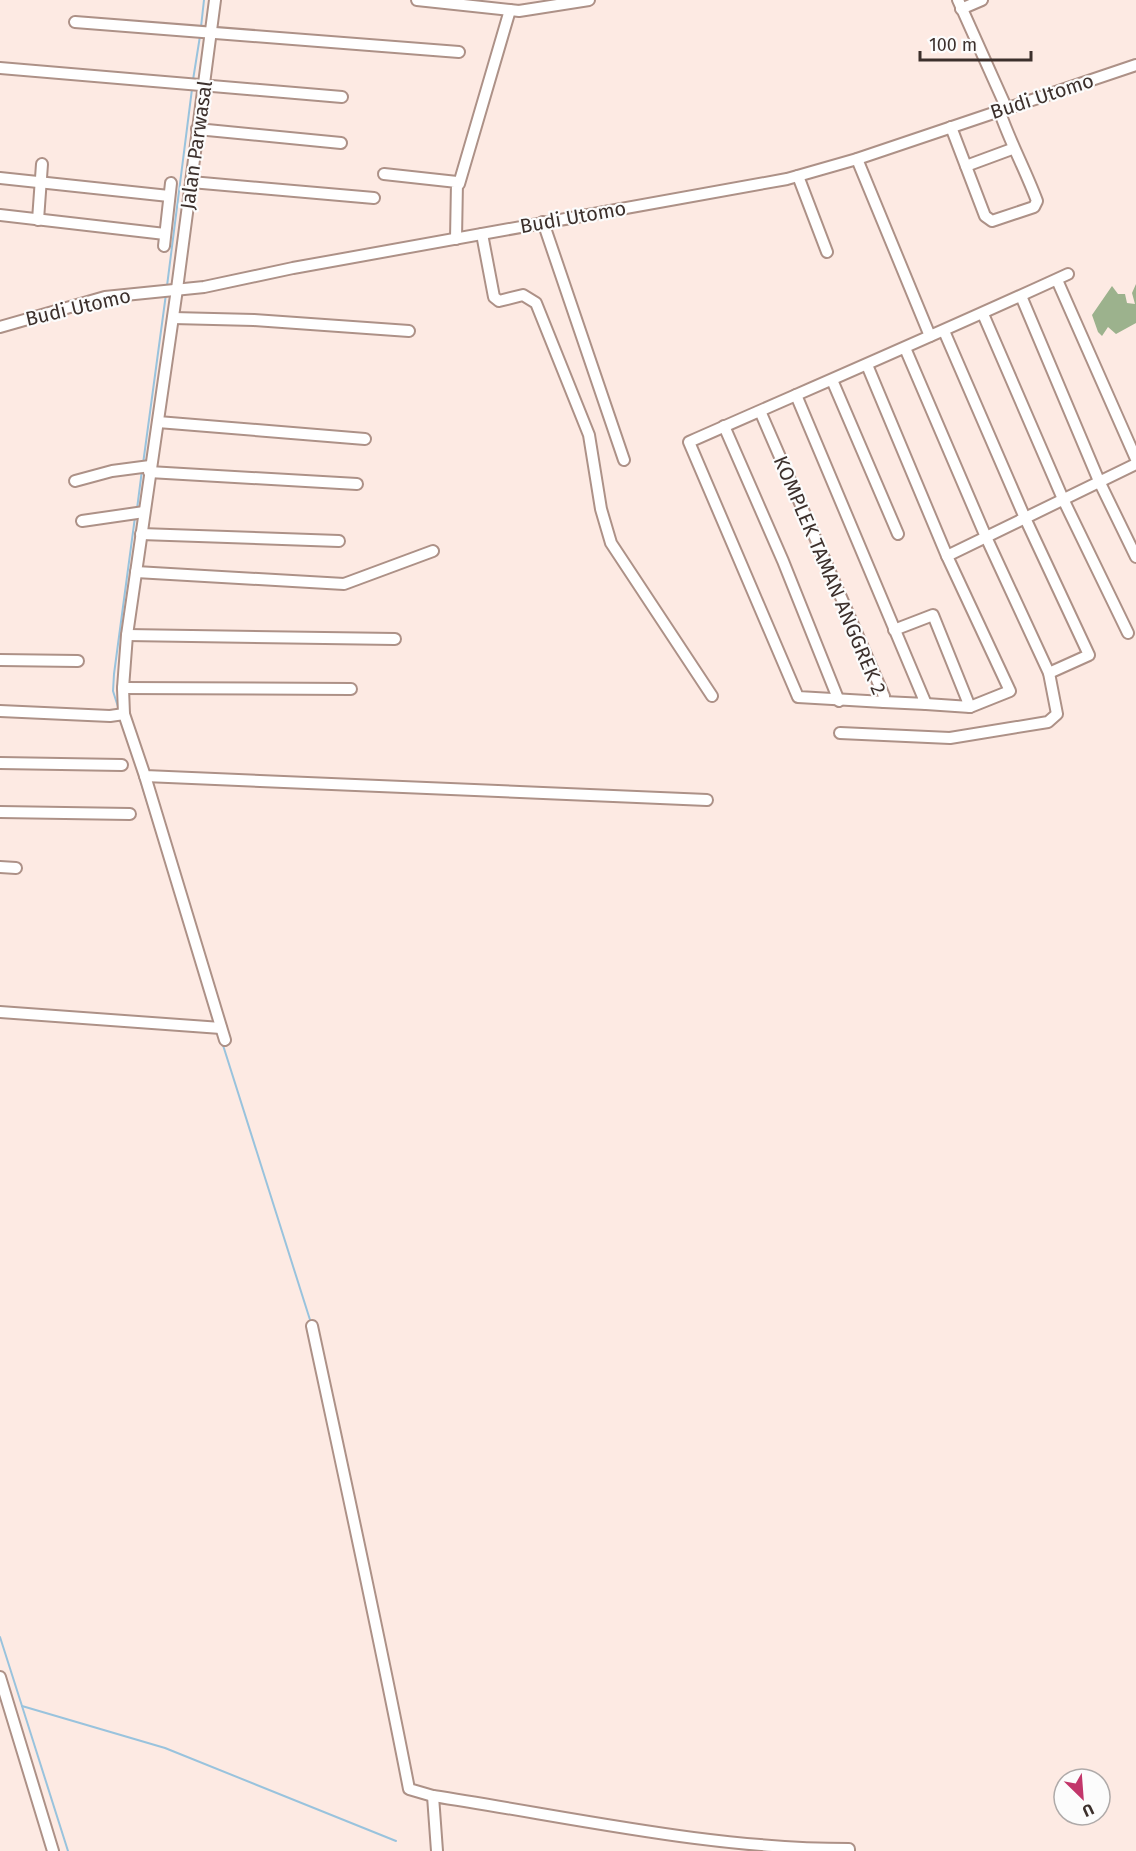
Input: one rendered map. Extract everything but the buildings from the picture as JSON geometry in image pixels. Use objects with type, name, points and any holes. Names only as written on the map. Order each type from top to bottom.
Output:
[{"type":"street","name":"Jalan Parwasal","points":[[215,0],[191,182],[176,217],[170,290],[173,318],[158,422],[145,468],[138,513],[141,534],[127,635],[123,714],[145,776],[218,1028],[225,1040]]},
{"type":"street","points":[[417,0],[510,10],[534,9],[589,0]]},
{"type":"street","points":[[951,128],[988,219],[992,221],[1034,207],[1037,201],[1023,163],[1012,149],[1002,109],[959,4],[982,0]]},
{"type":"street","points":[[456,239],[459,184],[510,10]]},
{"type":"street","points":[[75,22],[459,52]]},
{"type":"street","name":"Budi Utomo","points":[[0,327],[105,297],[235,282],[293,268],[798,176],[857,159],[1136,65]]},
{"type":"street","points":[[0,68],[342,97]]},
{"type":"street","points":[[197,129],[341,143]]},
{"type":"street","points":[[966,166],[1012,149]]},
{"type":"street","points":[[857,159],[930,336]]},
{"type":"street","points":[[38,220],[42,164]]},
{"type":"street","points":[[384,174],[454,181],[459,184]]},
{"type":"street","points":[[798,176],[827,252]]},
{"type":"street","points":[[0,178],[169,196]]},
{"type":"street","points":[[191,182],[374,198]]},
{"type":"street","points":[[164,246],[165,234],[176,217],[169,196],[171,183]]},
{"type":"street","points":[[0,215],[165,234]]},
{"type":"street","points":[[543,222],[624,460]]},
{"type":"street","points":[[482,234],[494,297],[499,301],[523,295],[536,303],[589,435],[601,509],[611,543],[712,696]]},
{"type":"street","points":[[839,700],[783,561],[724,426],[983,314],[1068,274]]},
{"type":"street","points":[[1057,280],[1136,459]]},
{"type":"street","points":[[1021,296],[1099,481],[1136,557]]},
{"type":"street","points":[[983,314],[1063,499],[1128,633]]},
{"type":"street","points":[[173,318],[254,320],[409,331]]},
{"type":"street","points":[[944,331],[1025,518],[1089,655],[1049,673]]},
{"type":"street","points":[[840,733],[950,738],[1048,722],[1057,714],[1049,673],[986,537],[905,348]]},
{"type":"street","points":[[867,365],[947,556],[1010,691],[970,707],[884,702]]},
{"type":"street","points":[[832,380],[898,534]]},
{"type":"street","points":[[796,395],[926,704]]},
{"type":"street","name":"KOMPLEK TAMAN ANGGREK 2","points":[[724,426],[689,442],[747,573],[798,697],[884,702],[884,696],[844,601],[760,411]]},
{"type":"street","points":[[158,422],[365,439]]},
{"type":"street","points":[[947,556],[1136,464]]},
{"type":"street","points":[[75,481],[145,468],[357,484]]},
{"type":"street","points":[[82,521],[138,513]]},
{"type":"street","points":[[141,534],[339,542]]},
{"type":"street","points":[[136,572],[344,584],[434,551]]},
{"type":"street","points":[[894,630],[933,615],[970,707]]},
{"type":"street","points":[[127,635],[395,639]]},
{"type":"street","points":[[0,660],[78,661]]},
{"type":"street","points":[[123,688],[351,689]]},
{"type":"street","points":[[0,711],[110,716],[123,714]]},
{"type":"street","points":[[0,763],[122,765]]},
{"type":"street","points":[[145,776],[707,800]]},
{"type":"street","points":[[0,812],[130,814]]},
{"type":"street","points":[[0,867],[16,868]]},
{"type":"street","points":[[0,1012],[218,1028]]},
{"type":"street","points":[[312,1326],[343,1478],[376,1615],[409,1789],[433,1796],[664,1833],[802,1849],[849,1849],[849,1851]]},
{"type":"street","points":[[0,1677],[53,1851]]},
{"type":"street","points":[[433,1796],[437,1851]]},
{"type":"green space","points":[[1136,284],[1136,323],[1116,334],[1108,327],[1102,336],[1098,332],[1092,315],[1112,286],[1118,294],[1125,294],[1127,303],[1135,304],[1132,293]]},
{"type":"waterway","points":[[201,27],[204,0]]},
{"type":"waterway","points":[[193,80],[200,36]]},
{"type":"waterway","points":[[167,286],[192,89]]},
{"type":"waterway","points":[[143,464],[166,294]]},
{"type":"waterway","points":[[137,509],[142,470]]},
{"type":"waterway","points":[[119,710],[113,691],[114,674],[135,517]]},
{"type":"waterway","points":[[130,747],[185,925]]},
{"type":"waterway","points":[[222,1042],[311,1323]]},
{"type":"waterway","points":[[0,1637],[22,1706],[165,1748],[396,1841]]},
{"type":"waterway","points":[[22,1706],[68,1851]]}]
